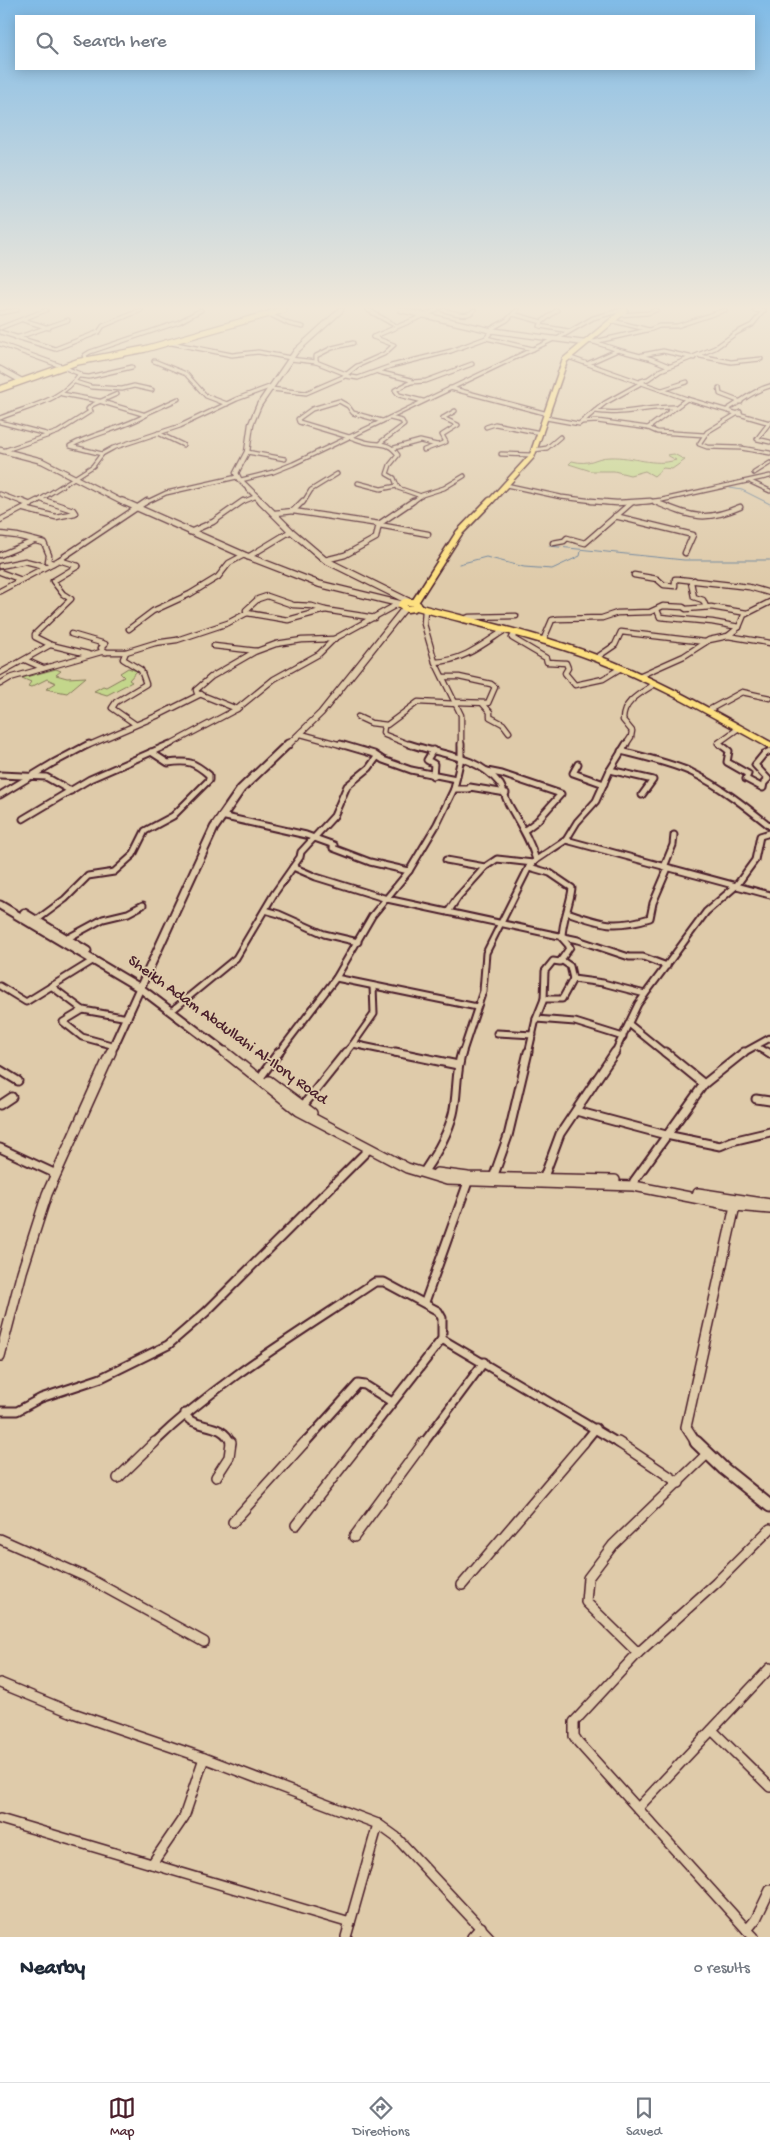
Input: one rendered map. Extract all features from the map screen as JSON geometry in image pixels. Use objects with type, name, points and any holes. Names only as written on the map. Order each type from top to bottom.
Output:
[{"type":"main road","points":[[401,605],[413,603],[459,533],[506,485],[533,452],[552,400]]},
{"type":"main road","points":[[401,605],[413,603],[425,610],[505,630],[596,658],[639,676],[770,744]]},
{"type":"street","points":[[0,418],[50,400]]},
{"type":"street","points":[[92,400],[145,414]]},
{"type":"street","points":[[2,450],[50,435],[75,423],[91,411],[89,408],[103,400]]},
{"type":"street","points":[[102,454],[70,446],[87,437],[145,416],[145,414],[175,400]]},
{"type":"street","points":[[218,400],[227,404]]},
{"type":"street","points":[[0,520],[42,500],[93,466],[102,454],[122,444],[180,426],[237,400]]},
{"type":"street","points":[[263,400],[251,424],[248,452],[236,470],[239,479],[291,531],[325,560],[413,603]]},
{"type":"street","points":[[493,400],[571,424],[596,421],[648,428],[657,432],[705,435]]},
{"type":"street","points":[[582,422],[612,400]]},
{"type":"street","points":[[648,428],[685,400]]},
{"type":"street","points":[[693,400],[740,412],[769,422],[757,439],[770,442]]},
{"type":"street","points":[[737,400],[742,402]]},
{"type":"street","points":[[382,421],[353,413],[348,406],[339,401],[312,409],[298,419],[299,422],[370,443],[381,442],[394,448],[398,455],[386,472],[394,478],[400,489],[420,496]]},
{"type":"street","points":[[0,591],[59,560],[160,495],[273,472],[423,401]]},
{"type":"street","points":[[728,409],[742,402]]},
{"type":"street","points":[[595,411],[610,414],[657,406],[675,408]]},
{"type":"street","points":[[424,450],[447,441],[442,435],[458,425],[443,418],[455,411]]},
{"type":"street","points":[[740,412],[705,435],[699,443],[705,447],[729,447],[748,450],[754,448],[770,453]]},
{"type":"street","points":[[381,442],[404,425],[402,421],[390,418]]},
{"type":"street","points":[[0,422],[50,435]]},
{"type":"street","points":[[486,427],[495,424],[541,433]]},
{"type":"street","points":[[158,433],[183,445]]},
{"type":"street","points":[[501,454],[533,452],[550,446],[560,437]]},
{"type":"street","points":[[394,448],[420,441],[438,445]]},
{"type":"street","points":[[2,450],[42,462],[92,485],[136,510],[246,556],[320,584],[401,605]]},
{"type":"street","points":[[248,452],[285,459]]},
{"type":"street","points":[[768,477],[754,473],[770,463]]},
{"type":"street","points":[[293,511],[312,490],[337,474]]},
{"type":"street","points":[[379,524],[420,496],[444,488],[464,476]]},
{"type":"street","points":[[506,485],[564,498],[606,503],[632,503],[653,501],[768,477]]},
{"type":"street","points":[[751,482],[770,490]]},
{"type":"street","points":[[358,483],[381,488],[397,486]]},
{"type":"street","points":[[0,494],[31,505]]},
{"type":"street","points":[[190,532],[214,522],[241,502],[257,496]]},
{"type":"street","points":[[24,509],[61,518],[69,517],[74,513],[73,510],[42,500]]},
{"type":"street","points":[[653,501],[673,509],[709,517],[721,515],[740,507]]},
{"type":"street","points":[[553,543],[564,541],[567,538],[585,543],[614,516],[632,503]]},
{"type":"street","points":[[275,513],[293,511],[379,524],[428,534]]},
{"type":"street","points":[[614,516],[692,534],[694,536],[685,553]]},
{"type":"street","points":[[325,560],[340,557],[363,546],[378,535],[379,524]]},
{"type":"street","points":[[129,629],[153,611],[190,594],[221,574],[229,563],[246,556],[291,531]]},
{"type":"street","points":[[0,534],[16,534],[34,542]]},
{"type":"street","points":[[0,555],[34,542],[44,542],[49,555],[48,561],[53,563]]},
{"type":"street","points":[[59,560],[78,566],[53,581],[63,594],[71,599],[35,634],[35,637],[51,645],[91,654]]},
{"type":"street","points":[[0,566],[24,561],[45,566]]},
{"type":"street","points":[[0,572],[19,580]]},
{"type":"street","points":[[634,576],[657,579],[661,585],[665,586],[675,586],[676,579],[694,580],[749,587],[770,593]]},
{"type":"street","points":[[694,580],[691,582],[694,597],[703,600],[706,607]]},
{"type":"street","points":[[247,614],[246,610],[253,603],[267,596],[294,605],[312,606],[375,618]]},
{"type":"street","points":[[639,676],[684,656],[705,642],[728,636],[739,627],[747,613],[770,602]]},
{"type":"street","points":[[23,819],[72,792],[90,779],[169,745],[237,709],[274,679],[318,654],[334,639],[401,605]]},
{"type":"street","points":[[0,1356],[22,1272],[47,1194],[214,828],[240,789],[264,765],[301,734],[321,713],[401,605]]},
{"type":"street","points":[[543,641],[550,630],[552,620],[602,618],[617,613],[650,612],[663,606],[683,607],[686,610],[706,607],[730,609],[747,613]]},
{"type":"street","points":[[0,683],[91,654],[126,652],[155,643],[177,640],[228,623],[247,614],[288,620],[325,610]]},
{"type":"street","points":[[262,1075],[336,978],[372,916],[409,871],[437,824],[454,788],[461,758],[462,724],[456,703],[435,662],[424,624],[425,610]]},
{"type":"street","points":[[657,610],[660,617],[712,622],[739,627]]},
{"type":"street","points":[[464,620],[469,617],[516,616]]},
{"type":"street","points":[[435,662],[449,662],[461,658],[505,630]]},
{"type":"street","points":[[596,658],[607,649],[615,646],[621,632],[705,642]]},
{"type":"street","points":[[515,633],[512,638],[546,658],[547,662],[566,663],[568,668],[565,673],[575,685],[603,679],[621,668]]},
{"type":"street","points":[[71,634],[105,644],[101,648],[106,652]]},
{"type":"street","points":[[728,636],[770,644]]},
{"type":"street","points":[[237,709],[201,694],[196,690],[202,683],[227,667],[257,651],[276,644],[302,640],[334,639]]},
{"type":"street","points":[[0,673],[51,645]]},
{"type":"street","points":[[214,646],[257,651]]},
{"type":"street","points":[[126,652],[123,659],[141,670],[146,684],[116,702],[112,708],[135,724]]},
{"type":"street","points":[[25,660],[43,668]]},
{"type":"street","points":[[358,717],[370,724],[384,726],[393,723],[418,702],[488,703],[495,687],[460,677],[443,677]]},
{"type":"street","points":[[425,1170],[434,1156],[453,1114],[458,1065],[483,991],[486,953],[533,863],[566,840],[577,822],[596,801],[610,770],[631,737],[632,731],[623,720],[624,710],[636,696],[655,684]]},
{"type":"street","points":[[707,711],[739,692],[752,691],[770,698]]},
{"type":"street","points":[[0,795],[30,776],[86,746],[135,724],[149,721],[201,694]]},
{"type":"street","points":[[483,704],[490,712],[490,717],[503,724],[509,732]]},
{"type":"street","points":[[384,726],[382,733],[385,735],[449,753],[482,766],[488,771],[506,793],[507,802],[525,830],[533,863]]},
{"type":"street","points":[[739,728],[724,737],[718,744],[729,751],[727,762],[748,774],[746,779],[763,788],[764,783],[768,779],[754,765],[764,754],[770,751]]},
{"type":"street","points":[[301,734],[340,746],[374,753],[385,761],[433,776],[456,779]]},
{"type":"street","points":[[433,750],[427,760],[434,764],[433,776]]},
{"type":"street","points":[[621,751],[695,774],[743,805],[770,826]]},
{"type":"street","points":[[35,922],[65,899],[88,876],[114,872],[133,855],[145,831],[173,816],[209,780],[209,775],[196,764],[182,761],[168,763],[151,752]]},
{"type":"street","points":[[175,1008],[236,958],[300,857],[301,852],[339,808],[347,786],[368,768],[377,757]]},
{"type":"street","points":[[578,764],[573,773],[604,784]]},
{"type":"street","points":[[610,770],[653,780],[642,795]]},
{"type":"street","points":[[488,771],[562,794],[537,821],[525,830]]},
{"type":"street","points":[[0,775],[30,776],[54,780],[72,792]]},
{"type":"street","points":[[454,788],[469,789],[470,787],[506,793]]},
{"type":"street","points":[[221,816],[313,837],[334,845],[333,848],[370,862],[409,871]]},
{"type":"street","points":[[544,1177],[560,1134],[607,1066],[645,994],[706,912],[736,886],[755,860],[759,837],[770,833]]},
{"type":"street","points":[[567,912],[582,916],[591,922],[615,925],[650,918],[653,902],[673,845],[674,835]]},
{"type":"street","points":[[566,840],[770,895]]},
{"type":"street","points":[[448,912],[458,897],[485,867],[497,859],[533,863],[572,888],[572,899],[562,923],[562,938],[570,947],[560,962],[553,961],[545,971],[544,999],[536,1019],[508,1136],[493,1178]]},
{"type":"street","points":[[446,860],[485,867]]},
{"type":"street","points":[[293,867],[316,877],[387,899],[500,925],[578,940],[629,957],[643,957],[667,966]]},
{"type":"street","name":"Sheikh Adam Abdullahi Al-Ilory Road","points":[[0,900],[94,960],[141,986],[262,1075],[302,1107],[356,1139],[368,1149],[423,1174],[448,1180],[468,1182],[634,1181],[735,1200],[770,1204]]},
{"type":"street","name":"Sheikh Adam Abdullahi Al-Ilory Road","points":[[0,905],[68,938],[175,1008],[242,1062],[294,1108],[410,1165],[425,1170],[468,1177],[544,1177],[566,1181],[634,1186],[735,1206],[770,1209]]},
{"type":"street","points":[[68,938],[114,915],[132,914],[143,905]]},
{"type":"street","points":[[265,910],[279,914],[324,934],[358,942]]},
{"type":"street","points":[[0,986],[26,1002],[94,960]]},
{"type":"street","points":[[544,999],[562,999],[573,979],[570,966],[561,960]]},
{"type":"street","points":[[336,978],[477,1007]]},
{"type":"street","points":[[573,979],[603,983],[645,994]]},
{"type":"street","points":[[51,986],[83,1010],[128,1018]]},
{"type":"street","points":[[302,1107],[354,1044],[374,1014],[373,986]]},
{"type":"street","points":[[83,1010],[63,1022],[82,1037],[115,1046]]},
{"type":"street","points":[[536,1019],[575,1022],[623,1037]]},
{"type":"street","points":[[629,1024],[704,1084]]},
{"type":"street","points":[[497,1033],[533,1035]]},
{"type":"street","points":[[634,1181],[704,1084],[737,1056],[757,1047],[770,1038]]},
{"type":"street","points":[[354,1044],[458,1065]]},
{"type":"street","points":[[757,1047],[770,1054]]},
{"type":"street","points":[[0,1070],[18,1081]]},
{"type":"street","points":[[0,1105],[12,1097]]},
{"type":"street","points":[[756,1099],[770,1101]]},
{"type":"street","points":[[576,1112],[666,1135],[720,1146],[732,1141],[770,1132]]},
{"type":"street","points":[[0,1148],[56,1174]]},
{"type":"street","points":[[0,1411],[17,1410],[41,1398],[101,1378],[168,1345],[206,1312],[368,1149]]},
{"type":"street","points":[[425,1302],[468,1182]]},
{"type":"street","points":[[735,1206],[686,1419],[688,1432],[708,1454],[770,1506]]},
{"type":"street","points":[[118,1478],[185,1413],[228,1381],[375,1282],[384,1282],[425,1302],[438,1311],[442,1318],[442,1338],[296,1524]]},
{"type":"street","points":[[442,1338],[596,1428],[678,1483]]},
{"type":"street","points":[[354,1537],[484,1362]]},
{"type":"street","points":[[234,1522],[358,1384],[365,1385],[392,1402]]},
{"type":"street","points":[[185,1413],[186,1418],[192,1422],[221,1429],[230,1442],[231,1453],[216,1477]]},
{"type":"street","points":[[462,1585],[596,1428]]},
{"type":"street","points":[[638,1653],[586,1602],[588,1578],[613,1545],[708,1454]]},
{"type":"street","points":[[770,1529],[716,1584],[638,1653],[574,1722],[573,1728],[578,1742],[751,1934],[770,1890]]},
{"type":"street","points":[[0,1539],[86,1577],[204,1642]]},
{"type":"street","points":[[638,1808],[770,1668]]},
{"type":"street","points":[[0,1683],[73,1713],[204,1758],[378,1824],[396,1837],[481,1927],[488,1937]]},
{"type":"street","points":[[712,1730],[770,1786]]},
{"type":"street","points":[[152,1864],[184,1817],[204,1758]]},
{"type":"street","points":[[0,1819],[350,1923]]},
{"type":"street","points":[[346,1937],[378,1824]]},
{"type":"street","points":[[472,1937],[481,1927]]},
{"type":"green space","points":[[674,454],[685,460],[672,469],[663,468],[654,476],[645,471],[630,475],[614,471],[591,471],[569,464],[572,461],[588,462],[610,457],[668,462],[676,460],[667,455]]},
{"type":"green space","points":[[128,668],[137,671],[129,680],[132,682],[107,695],[94,691],[124,677],[120,673]]},
{"type":"green space","points":[[56,669],[61,671],[56,675],[67,678],[86,677],[67,693],[46,689],[56,683],[47,679],[31,687],[28,686],[31,682],[22,678]]},
{"type":"waterway","points":[[730,488],[742,490],[770,504]]},
{"type":"waterway","points":[[549,546],[684,560],[770,560]]},
{"type":"waterway","points":[[459,564],[486,557],[524,567],[552,569],[580,556],[581,551]]}]
